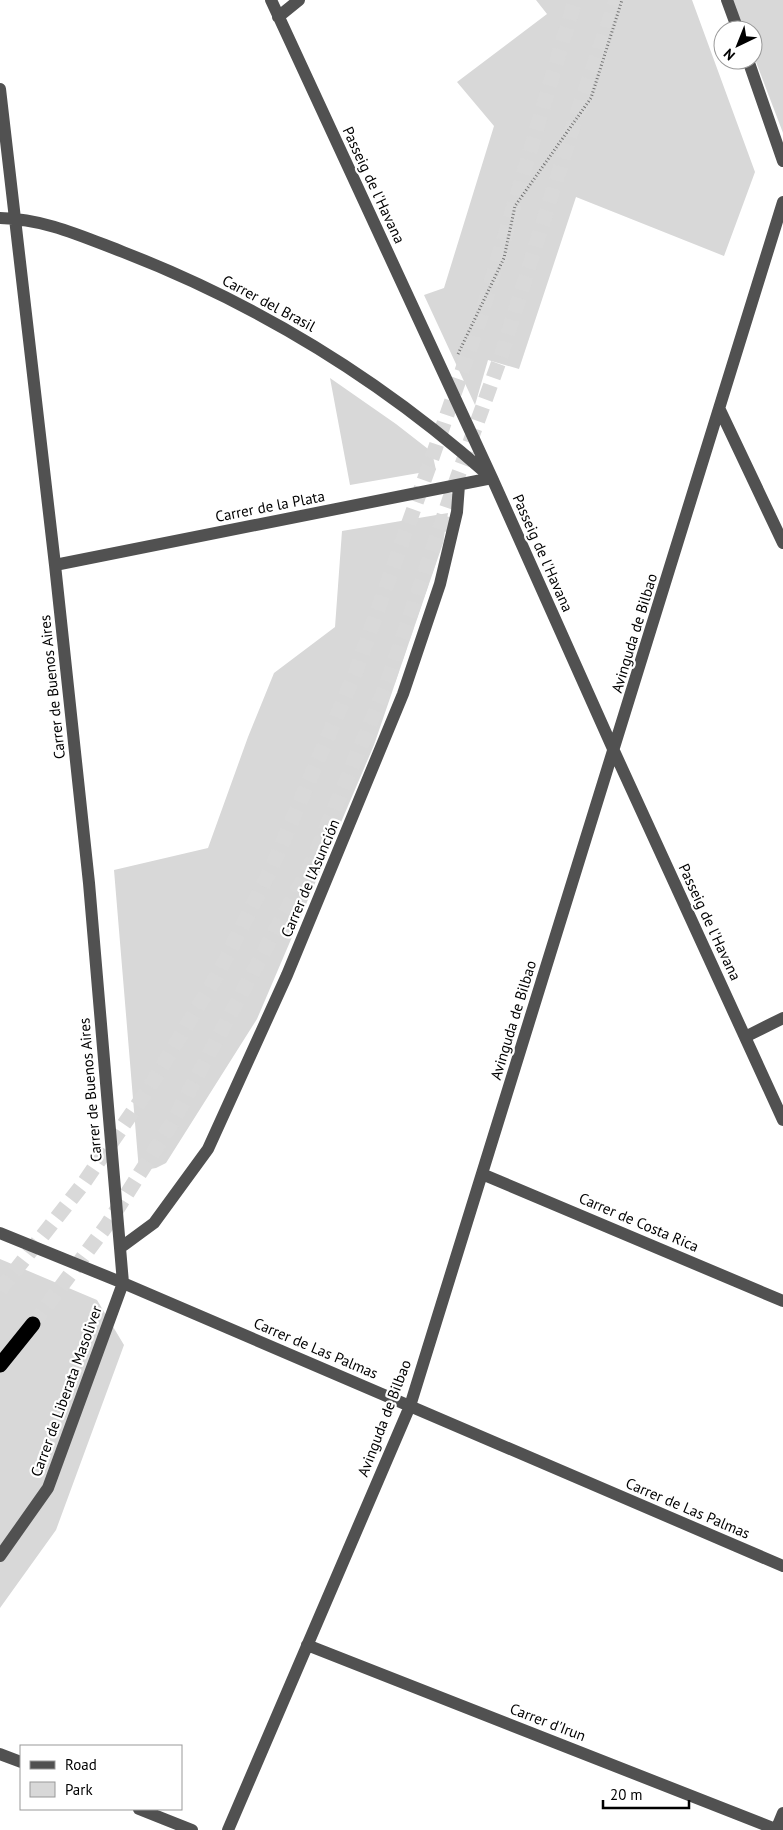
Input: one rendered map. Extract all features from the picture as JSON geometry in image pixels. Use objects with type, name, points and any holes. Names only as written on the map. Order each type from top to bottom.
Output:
[{"type":"highway","points":[[0,1365],[33,1324]]},
{"type":"street","name":"Passeig de l'Havana","points":[[270,0],[492,478],[614,751],[783,1120]]},
{"type":"street","points":[[278,17],[299,0]]},
{"type":"street","points":[[727,0],[734,20]]},
{"type":"street","points":[[751,70],[783,161]]},
{"type":"street","name":"Carrer de Buenos Aires","points":[[0,89],[56,565],[89,883],[123,1283]]},
{"type":"street","name":"Avinguda de Bilbao","points":[[228,1830],[410,1406],[783,202]]},
{"type":"street","name":"Carrer del Brasil","points":[[0,218],[36,220],[72,232],[157,265],[233,300],[306,340],[389,395],[443,435],[492,478]]},
{"type":"street","points":[[720,410],[783,543]]},
{"type":"street","name":"Carrer de la Plata","points":[[56,565],[492,478]]},
{"type":"street","name":"Carrer de l'Asunción","points":[[120,1248],[154,1223],[208,1150],[287,975],[403,694],[440,584],[457,512],[459,485]]},
{"type":"street","points":[[745,1037],[783,1018]]},
{"type":"street","name":"Carrer de Costa Rica","points":[[482,1174],[783,1301]]},
{"type":"street","name":"Carrer de Las Palmas","points":[[0,1233],[123,1283],[783,1566]]},
{"type":"street","name":"Carrer de Liberata Masoliver","points":[[0,1556],[48,1488],[123,1283]]},
{"type":"street","name":"Carrer d'Irun","points":[[307,1645],[777,1830]]},
{"type":"street","points":[[0,1754],[20,1762]]},
{"type":"street","points":[[142,1810],[192,1830]]},
{"type":"street","points":[[777,1830],[783,1813]]},
{"type":"path","points":[[446,381],[504,258],[515,206],[591,98],[622,0]]},
{"type":"green space","points":[[536,0],[692,0],[713,57],[713,70],[718,70],[755,172],[724,256],[576,197],[519,369],[488,360],[475,405],[424,295],[444,288],[494,126],[457,82],[547,14]]},
{"type":"green space","points":[[732,0],[783,0],[783,133],[759,70],[763,70],[763,20],[740,20]]},
{"type":"green space","points":[[330,378],[396,424],[432,452],[436,470],[350,485]]},
{"type":"green space","points":[[448,513],[443,543],[374,745],[257,1019],[166,1163],[156,1168],[139,1171],[114,870],[208,848],[248,737],[274,673],[335,627],[342,531]]},
{"type":"green space","points":[[0,1259],[97,1300],[124,1345],[56,1530],[0,1608]]},
{"type":"tunnel","points":[[0,1290],[83,1184],[149,1088],[219,972],[272,867],[356,671],[432,458],[481,316],[575,0]]},
{"type":"tunnel","points":[[33,1324],[107,1225],[172,1123],[310,866],[386,686],[501,356],[577,114],[616,0]]}]
